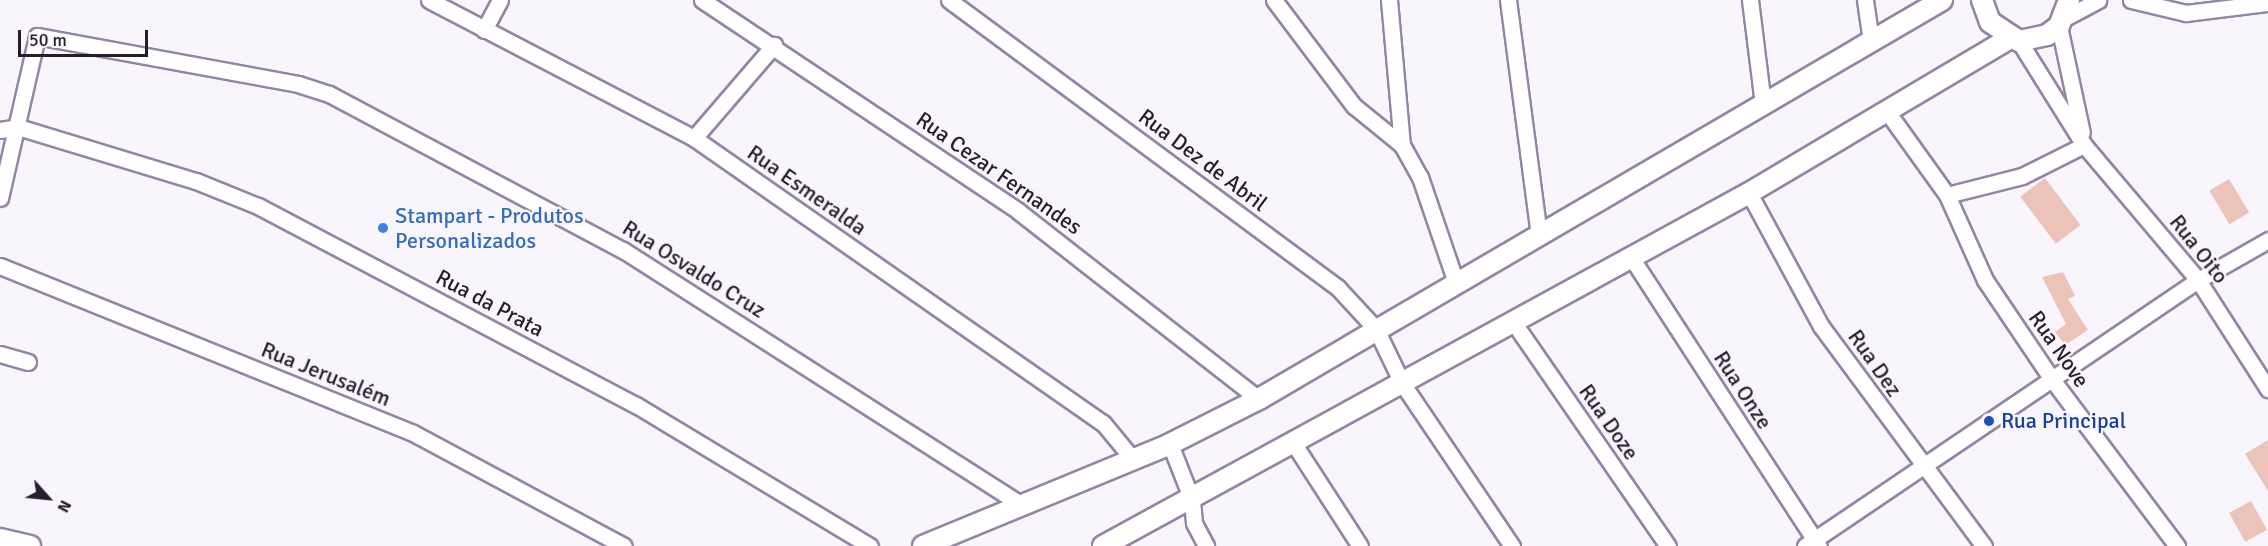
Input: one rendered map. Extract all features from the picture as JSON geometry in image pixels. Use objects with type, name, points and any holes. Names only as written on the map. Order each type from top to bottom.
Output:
[{"type":"street","name":"Rua Esmeralda","points":[[429,0],[694,138],[1103,423],[1132,458]]},
{"type":"street","points":[[484,30],[500,0]]},
{"type":"street","name":"Rua Cezar Fernandes","points":[[702,0],[774,45],[1018,211],[1259,399]]},
{"type":"street","name":"Rua Dez de Abril","points":[[949,0],[1338,288],[1376,329],[1402,383],[1512,546]]},
{"type":"street","points":[[1274,0],[1354,106],[1402,145],[1420,177],[1456,283]]},
{"type":"street","points":[[1389,0],[1402,145]]},
{"type":"street","points":[[1508,0],[1539,234]]},
{"type":"street","points":[[1750,0],[1763,104]]},
{"type":"street","points":[[1865,0],[1871,41]]},
{"type":"street","points":[[923,546],[1170,444],[1259,399],[1942,0]]},
{"type":"street","points":[[1982,0],[1990,22],[2015,40]]},
{"type":"street","points":[[2061,22],[2069,0]]},
{"type":"street","points":[[1103,546],[1192,500],[1749,194],[1886,110],[2015,40],[2047,35],[2061,22],[2098,0]]},
{"type":"street","points":[[2131,0],[2186,13],[2268,3]]},
{"type":"street","name":"Rua Oito","points":[[2061,22],[2084,145]]},
{"type":"street","name":"Rua Osvaldo Cruz","points":[[18,127],[31,52],[35,38],[42,35],[244,71],[329,93],[622,250],[1022,505]]},
{"type":"street","name":"Rua Oito","points":[[2015,40],[2084,145],[2198,280],[2268,388]]},
{"type":"street","points":[[694,138],[774,45]]},
{"type":"street","name":"Rua Nove","points":[[1886,110],[1947,195],[1985,280],[2051,378],[2177,546]]},
{"type":"street","points":[[0,198],[18,127]]},
{"type":"street","name":"Rua da Prata","points":[[0,130],[18,127],[196,181],[258,206],[636,405],[870,546]]},
{"type":"street","points":[[1947,195],[2022,176],[2084,145]]},
{"type":"street","name":"Rua Dez","points":[[1749,194],[1821,326],[1921,466],[1984,546]]},
{"type":"street","points":[[1813,544],[1921,466],[2051,378],[2198,280],[2268,240]]},
{"type":"street","name":"Rua Onze","points":[[1631,257],[1813,544]]},
{"type":"street","name":"Rua Jerusalém","points":[[0,266],[413,433],[624,546]]},
{"type":"street","name":"Rua Doze","points":[[1514,323],[1668,546]]},
{"type":"street","points":[[0,354],[28,362]]},
{"type":"street","points":[[1170,444],[1192,500],[1194,523],[1206,546]]},
{"type":"street","points":[[1294,444],[1360,546]]},
{"type":"street","points":[[2,541],[30,546]]},
{"type":"building","points":[[2045,178],[2081,225],[2056,244],[2020,197]]},
{"type":"building","points":[[2229,179],[2249,212],[2229,224],[2209,191]]},
{"type":"building","points":[[2063,272],[2075,296],[2068,299],[2088,330],[2065,345],[2055,332],[2066,324],[2042,277]]},
{"type":"building","points":[[2268,440],[2268,491],[2245,454]]},
{"type":"building","points":[[2251,501],[2267,530],[2245,542],[2229,513]]},
{"type":"place","name":"Stampart - Produtos Personalizados","points":[[383,228]]},
{"type":"place","name":"Rua Principal","points":[[1989,421]]}]
